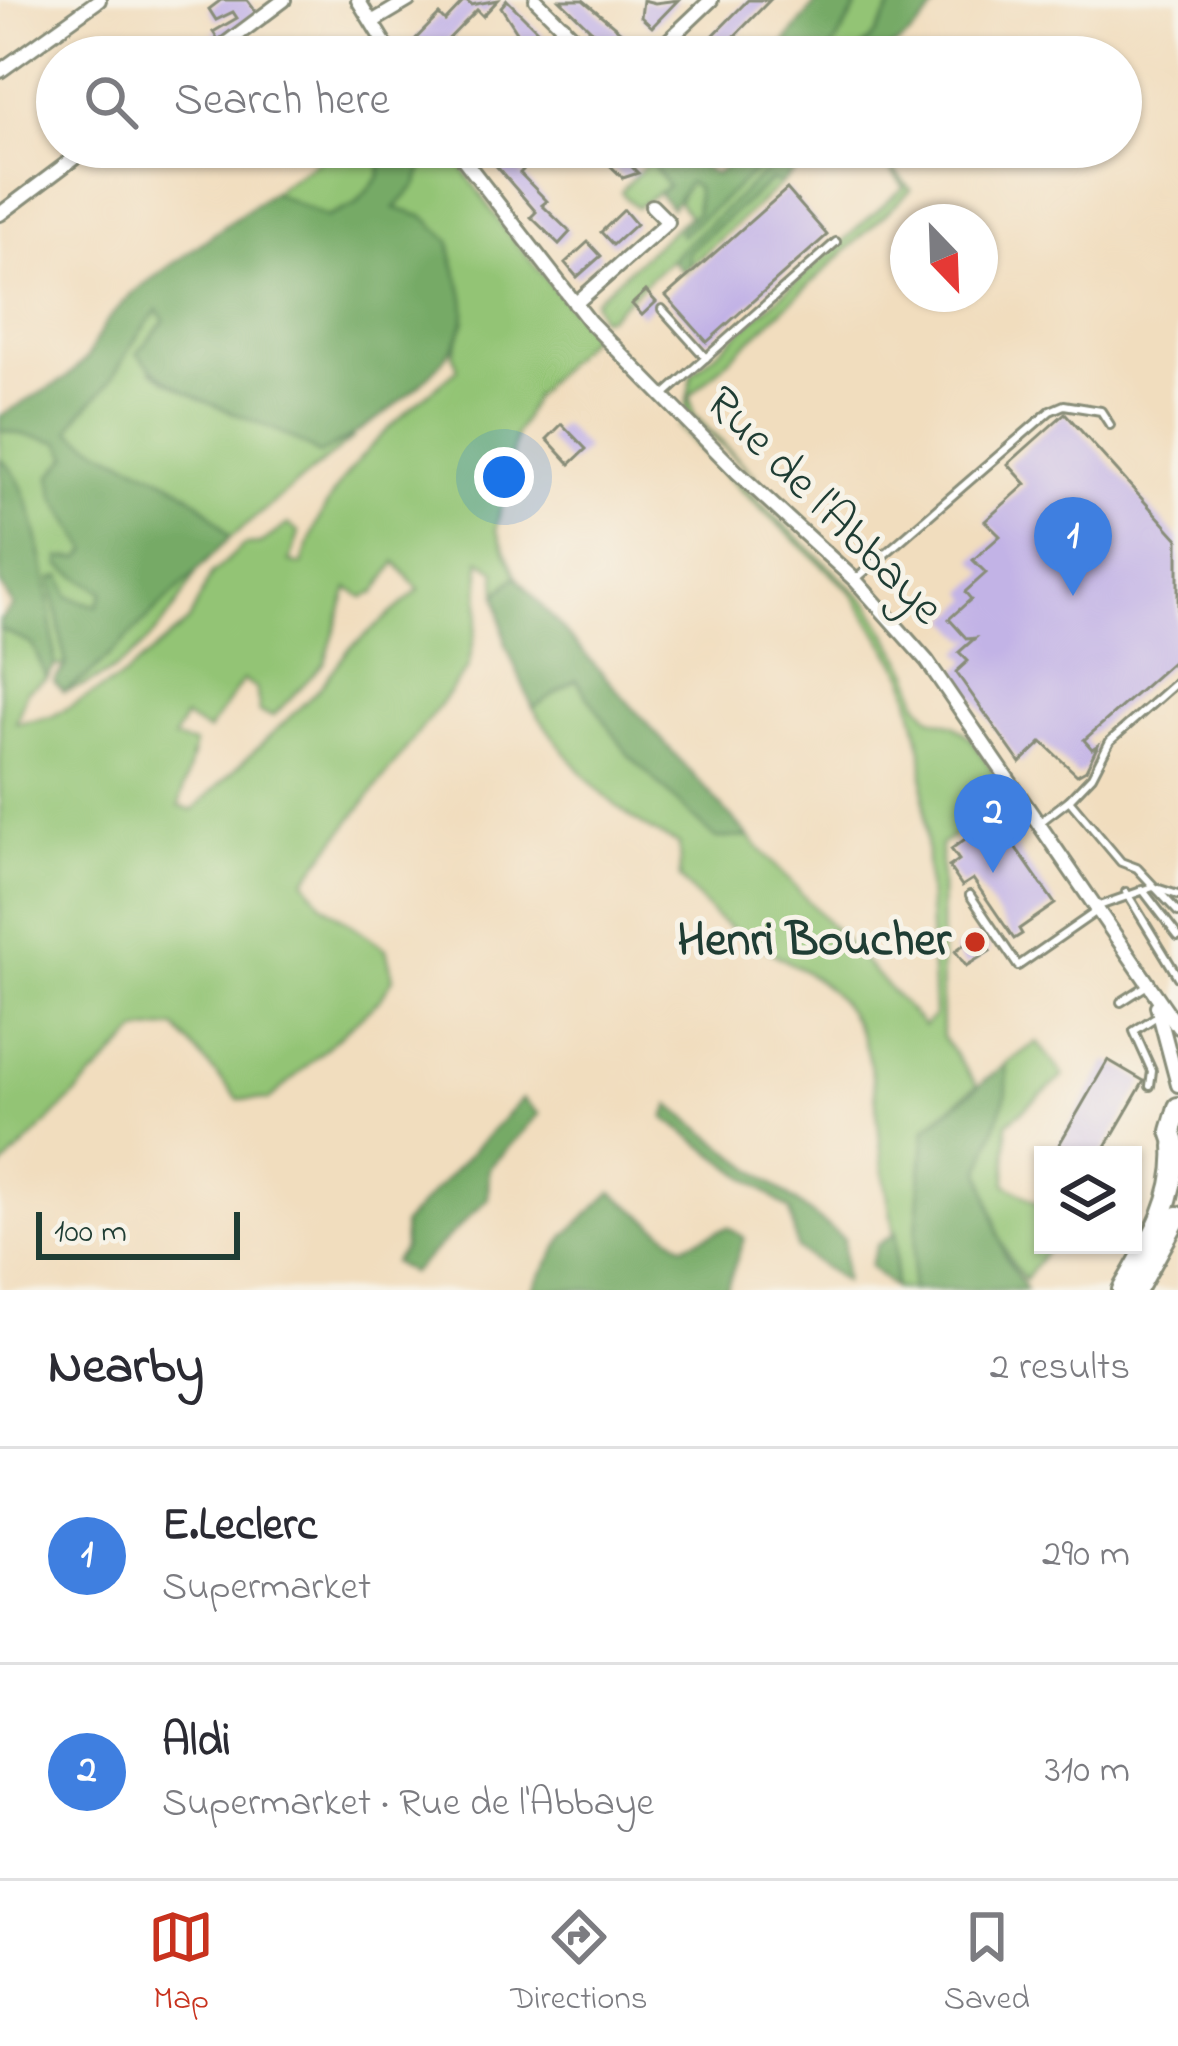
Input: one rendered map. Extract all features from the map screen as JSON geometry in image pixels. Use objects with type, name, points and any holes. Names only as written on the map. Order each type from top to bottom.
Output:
[{"type":"main road","points":[[1122,1290],[1165,1210],[1175,1175],[1171,1126],[1178,1107]]},
{"type":"main road","points":[[1137,1290],[1178,1216]]},
{"type":"street","points":[[49,36],[99,0]]},
{"type":"street","points":[[236,36],[284,0]]},
{"type":"street","points":[[358,0],[380,36]]},
{"type":"street","points":[[372,22],[395,2],[410,0]]},
{"type":"street","points":[[536,0],[573,36]]},
{"type":"street","points":[[673,36],[711,0]]},
{"type":"street","points":[[557,36],[563,26]]},
{"type":"street","points":[[0,71],[36,45]]},
{"type":"street","points":[[0,214],[61,168]]},
{"type":"street","name":"Rue de l'Abbaye","points":[[470,168],[575,304],[662,397],[855,580],[927,661],[1146,986],[1157,1006],[1178,1085]]},
{"type":"street","points":[[575,304],[668,222],[652,206]]},
{"type":"street","name":"Rue de l'Abbaye","points":[[1157,1006],[1178,1028]]},
{"type":"lane","points":[[662,397],[836,242]]},
{"type":"lane","points":[[662,309],[706,358]]},
{"type":"lane","points":[[855,580],[1050,411],[1082,405],[1101,411],[1110,425]]},
{"type":"lane","points":[[1039,823],[1092,776],[1110,741],[1178,681]]},
{"type":"lane","points":[[1069,800],[1121,862],[1136,868],[1178,912]]},
{"type":"lane","points":[[970,896],[1018,966],[1126,892],[1153,887],[1178,895]]},
{"type":"lane","points":[[1142,889],[1178,936]]},
{"type":"lane","points":[[1126,892],[1178,977]]},
{"type":"lane","points":[[1121,1002],[1146,986]]},
{"type":"lane","points":[[1150,1086],[1152,1071],[1134,1031],[1157,1006]]},
{"type":"green space","points":[[818,0],[851,0],[856,8],[839,36],[790,36]]},
{"type":"green space","points":[[851,0],[895,0],[874,36],[839,36],[856,8]]},
{"type":"green space","points":[[895,0],[940,0],[909,36],[876,34]]},
{"type":"green space","points":[[308,168],[380,168],[380,176],[356,204],[327,217],[272,192]]},
{"type":"green space","points":[[380,168],[423,168],[417,184],[395,208],[425,217],[450,241],[465,313],[448,354],[408,395],[319,454],[200,399],[156,371],[137,353],[164,321],[158,310],[70,431],[176,486],[213,516],[230,538],[90,674],[63,692],[54,681],[66,665],[51,580],[61,576],[69,597],[97,606],[103,592],[61,566],[60,558],[81,558],[88,550],[54,496],[51,476],[68,456],[60,442],[0,430],[0,416],[65,379],[87,358],[105,323],[131,294],[272,192],[327,217],[356,204],[380,176]]},
{"type":"green space","points":[[423,168],[462,168],[503,227],[592,334],[535,395],[516,434],[496,529],[516,576],[497,595],[496,571],[480,560],[479,614],[468,668],[305,880],[322,904],[386,949],[393,978],[381,998],[269,1100],[238,1099],[175,1027],[139,1031],[0,1170],[0,629],[32,644],[47,678],[27,690],[16,723],[51,717],[123,677],[189,621],[211,575],[244,545],[260,544],[288,524],[299,532],[290,562],[302,565],[327,505],[363,455],[458,369],[453,354],[465,320],[450,241],[394,209],[417,183]],"holes":[[[396,562],[419,590],[349,649],[319,689],[193,810],[179,806],[195,744],[174,739],[184,717],[208,731],[243,680],[256,688],[260,712],[273,716],[325,662],[348,588],[363,597],[375,593]]]},
{"type":"green space","points":[[643,168],[670,168],[662,177],[668,186],[636,208],[621,192]]},
{"type":"green space","points":[[655,168],[704,168],[715,175],[724,168],[759,168],[681,236],[678,230],[697,212],[697,188],[689,182],[671,208],[659,194],[668,186]]},
{"type":"green space","points":[[757,168],[770,168],[608,317],[600,318],[594,301],[689,215],[678,202],[689,181],[697,188],[697,212],[679,230]]},
{"type":"green space","points":[[770,168],[798,168],[781,184],[771,180],[688,252],[690,266],[683,272],[672,260]]},
{"type":"green space","points":[[892,168],[911,190],[890,204],[890,210],[690,396],[694,415],[756,477],[685,411],[692,374],[904,187]]},
{"type":"green space","points":[[772,180],[781,184],[690,266],[688,252]]},
{"type":"green space","points":[[159,309],[164,321],[151,370],[191,394],[278,430],[319,453],[354,437],[230,538],[215,518],[177,488],[70,432],[80,409],[111,380],[128,343]]},
{"type":"green space","points":[[677,425],[869,604],[911,674],[918,703],[931,718],[954,725],[971,738],[1008,796],[941,845],[942,1037],[977,1085],[925,1129],[911,1290],[894,1288],[895,1243],[875,1093],[854,1021],[820,982],[713,914],[680,878],[679,844],[614,804],[563,750],[533,708],[576,679],[628,754],[715,838],[749,837],[924,1026],[934,1016],[922,751],[905,676],[851,592]]},
{"type":"green space","points":[[0,430],[60,442],[68,456],[70,517],[89,550],[81,558],[82,574],[104,592],[98,607],[69,597],[52,580],[66,665],[55,666],[33,522],[13,472],[0,460]]},
{"type":"green space","points":[[0,460],[13,472],[24,494],[41,554],[55,666],[47,678],[32,644],[0,629],[0,620],[13,606],[0,583]]},
{"type":"green space","points":[[201,562],[162,624],[128,659],[87,684],[63,692],[90,674]]},
{"type":"green space","points":[[516,576],[749,837],[715,838],[628,754],[576,680],[533,708],[506,645],[497,595]]},
{"type":"green space","points":[[1037,1042],[1064,1076],[1007,1123],[1006,1184],[1034,1201],[1034,1254],[1044,1254],[1025,1280],[993,1226],[982,1180],[1006,1064]]},
{"type":"green space","points":[[1006,1064],[1007,1092],[981,1170],[1004,1254],[1026,1290],[911,1290],[925,1129]]},
{"type":"green space","points":[[522,1099],[539,1114],[489,1168],[488,1199],[411,1273],[393,1262],[404,1248],[403,1224]]},
{"type":"green space","points":[[670,1105],[844,1239],[844,1281],[797,1249],[790,1210],[665,1118]]},
{"type":"green space","points":[[612,1192],[683,1246],[728,1227],[744,1238],[726,1290],[532,1290],[565,1236]]},
{"type":"green space","points":[[896,1233],[894,1288],[870,1266],[877,1245]]},
{"type":"building","points":[[221,0],[247,0],[257,13],[228,36],[216,36],[213,32],[237,18],[233,12],[216,20],[209,9]]},
{"type":"building","points":[[465,0],[471,5],[498,0],[483,16],[477,10],[452,36],[419,36],[439,15],[445,21]]},
{"type":"building","points":[[507,0],[543,36],[520,36],[501,7]]},
{"type":"building","points":[[560,0],[583,0],[626,36],[597,36]]},
{"type":"building","points":[[643,0],[678,0],[652,27],[641,17]]},
{"type":"building","points":[[748,0],[770,0],[735,36],[713,36]]},
{"type":"building","points":[[498,168],[521,168],[520,173],[547,201],[542,205],[570,232],[559,244],[531,217],[536,212]]},
{"type":"building","points":[[613,168],[633,168],[638,173],[623,178]]},
{"type":"building","points":[[787,189],[827,235],[707,342],[666,296]]},
{"type":"building","points":[[624,210],[636,224],[613,245],[601,232]]},
{"type":"building","points":[[588,242],[601,256],[577,277],[565,263]]},
{"type":"building","points":[[646,291],[656,302],[642,315],[632,304]]},
{"type":"building","points":[[1065,413],[1178,539],[1178,657],[1084,740],[1092,749],[1098,745],[1086,770],[1077,775],[1042,742],[1020,763],[956,672],[968,661],[959,652],[975,638],[967,639],[949,619],[971,599],[965,592],[986,573],[973,560],[1000,536],[985,521],[1026,484],[1008,464]]},
{"type":"building","points":[[562,424],[586,449],[570,464],[547,439]]},
{"type":"building","points":[[995,818],[1055,904],[1019,929],[1022,934],[1014,939],[973,879],[962,886],[949,867],[959,860],[951,849]]},
{"type":"building","name":"Henri Boucher","points":[[978,934],[990,951],[966,966],[955,951]]},
{"type":"building","points":[[1108,1060],[1144,1081],[1106,1146],[1058,1146]]},
{"type":"place","name":"E.Leclerc","points":[[1073,596]]},
{"type":"place","name":"Aldi","points":[[993,873]]},
{"type":"place","name":"Henri Boucher","points":[[975,942]]}]
